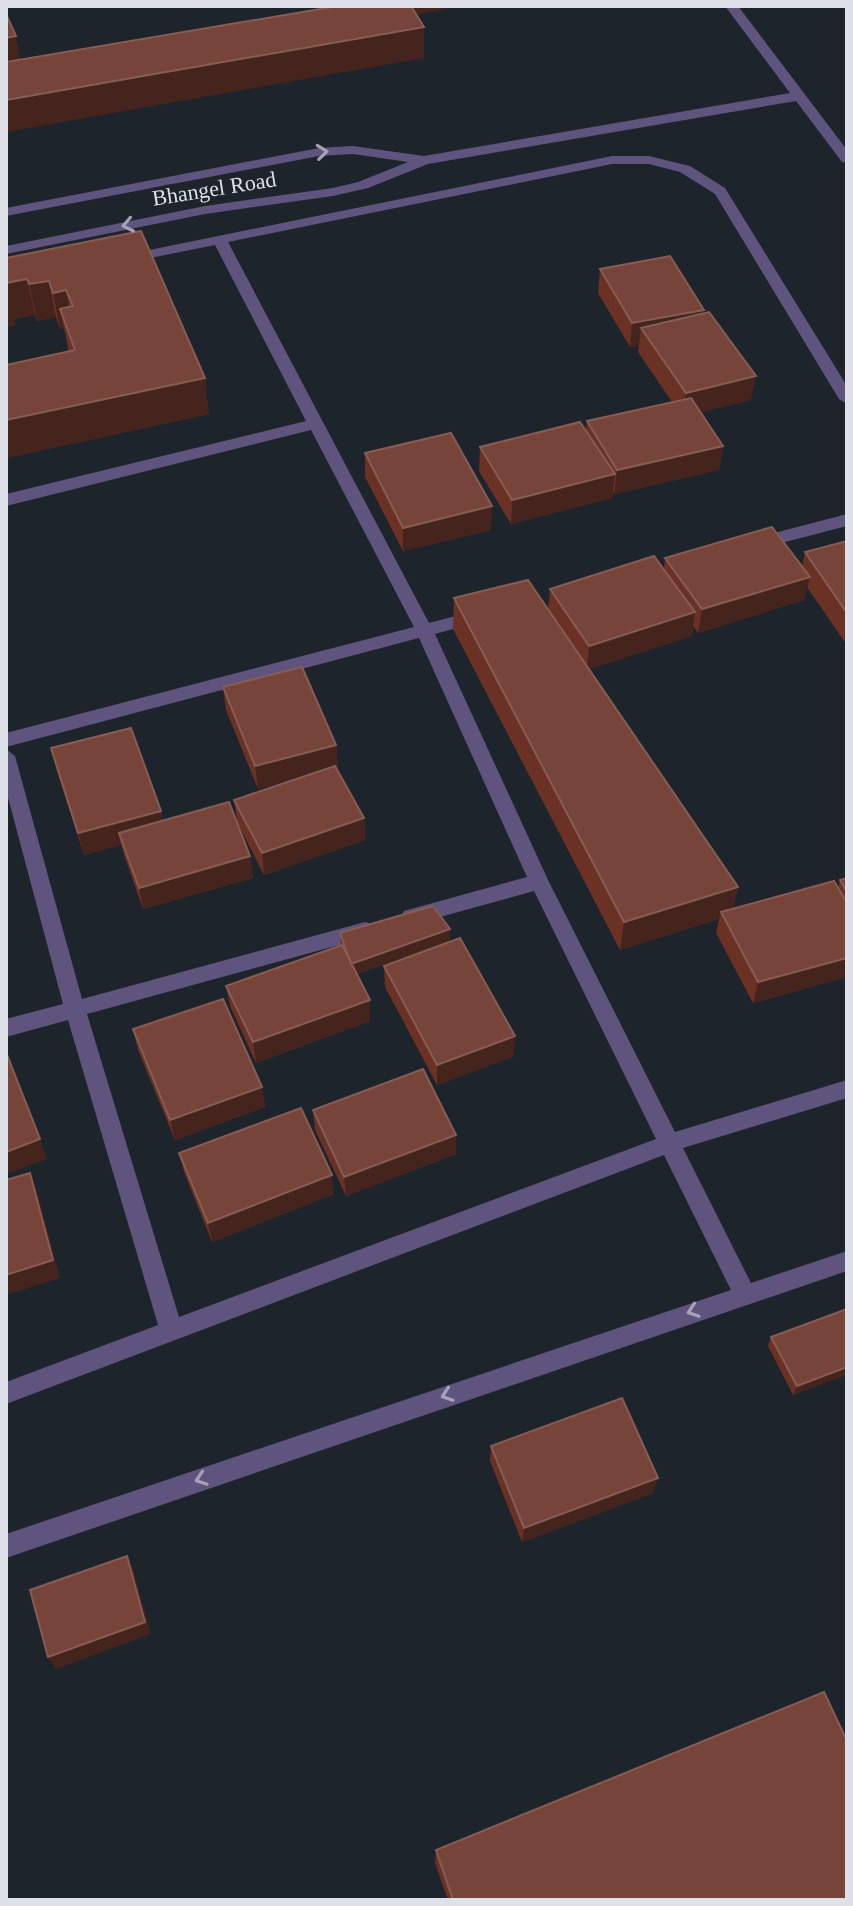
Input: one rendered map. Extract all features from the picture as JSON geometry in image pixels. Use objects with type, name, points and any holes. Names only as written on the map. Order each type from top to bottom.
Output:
[{"type":"street","points":[[731,6],[847,159]]},
{"type":"street","name":"Bhangel Road","points":[[6,212],[198,193],[333,192],[363,185],[425,160],[799,96]]},
{"type":"street","name":"Bhangel Road","points":[[6,250],[198,193],[319,152],[353,150],[425,160]]},
{"type":"street","points":[[112,262],[612,160],[649,160],[685,169],[720,191],[847,399]]},
{"type":"street","points":[[219,239],[424,630],[539,882],[744,1293]]},
{"type":"street","points":[[6,500],[315,424]]},
{"type":"street","points":[[741,548],[847,520]]},
{"type":"street","points":[[6,740],[499,611]]},
{"type":"street","points":[[6,756],[75,1009],[172,1332]]},
{"type":"street","points":[[6,1028],[539,882]]},
{"type":"street","points":[[6,1393],[670,1143],[847,1089]]},
{"type":"street","points":[[6,1546],[744,1293],[847,1261]]},
{"type":"building","points":[[338,6],[411,6],[424,27],[6,100],[6,62]]},
{"type":"building","points":[[6,14],[16,36],[6,38]]},
{"type":"building","points":[[141,231],[205,378],[6,420],[6,365],[75,350],[60,309],[73,306],[66,290],[53,293],[49,281],[29,284],[27,279],[6,283],[6,258]]},
{"type":"building","points":[[670,256],[704,310],[632,323],[600,269]]},
{"type":"building","points":[[709,312],[756,376],[686,393],[641,328]]},
{"type":"building","points":[[691,398],[723,446],[617,470],[587,421]]},
{"type":"building","points":[[580,422],[615,474],[512,500],[480,447]]},
{"type":"building","points":[[451,433],[492,506],[403,528],[365,453]]},
{"type":"building","points":[[772,527],[810,577],[702,609],[665,558]]},
{"type":"building","points":[[847,541],[847,613],[805,552]]},
{"type":"building","points":[[654,556],[695,612],[589,646],[550,589]]},
{"type":"building","points":[[528,580],[738,887],[624,922],[454,598]]},
{"type":"building","points":[[302,667],[336,745],[255,766],[223,687]]},
{"type":"building","points":[[131,728],[161,811],[78,833],[51,748]]},
{"type":"building","points":[[335,766],[364,818],[262,853],[234,800]]},
{"type":"building","points":[[229,802],[250,856],[139,888],[119,833]]},
{"type":"building","points":[[847,878],[847,892],[840,880]]},
{"type":"building","points":[[834,881],[847,903],[847,958],[758,982],[721,912]]},
{"type":"building","points":[[433,906],[450,929],[351,964],[340,933]]},
{"type":"building","points":[[460,938],[515,1036],[437,1065],[384,966]]},
{"type":"building","points":[[342,945],[370,1000],[253,1042],[226,986]]},
{"type":"building","points":[[223,999],[262,1087],[170,1120],[133,1029]]},
{"type":"building","points":[[6,1052],[40,1139],[6,1152]]},
{"type":"building","points":[[423,1069],[456,1135],[344,1177],[313,1110]]},
{"type":"building","points":[[301,1108],[332,1175],[208,1223],[179,1153]]},
{"type":"building","points":[[30,1173],[53,1260],[6,1275],[6,1180]]},
{"type":"building","points":[[847,1309],[847,1367],[797,1386],[771,1337]]},
{"type":"building","points":[[622,1398],[658,1478],[524,1528],[491,1446]]},
{"type":"building","points":[[127,1556],[145,1622],[48,1657],[30,1590]]},
{"type":"building","points":[[824,1692],[847,1741],[847,1900],[453,1900],[436,1850]]}]
